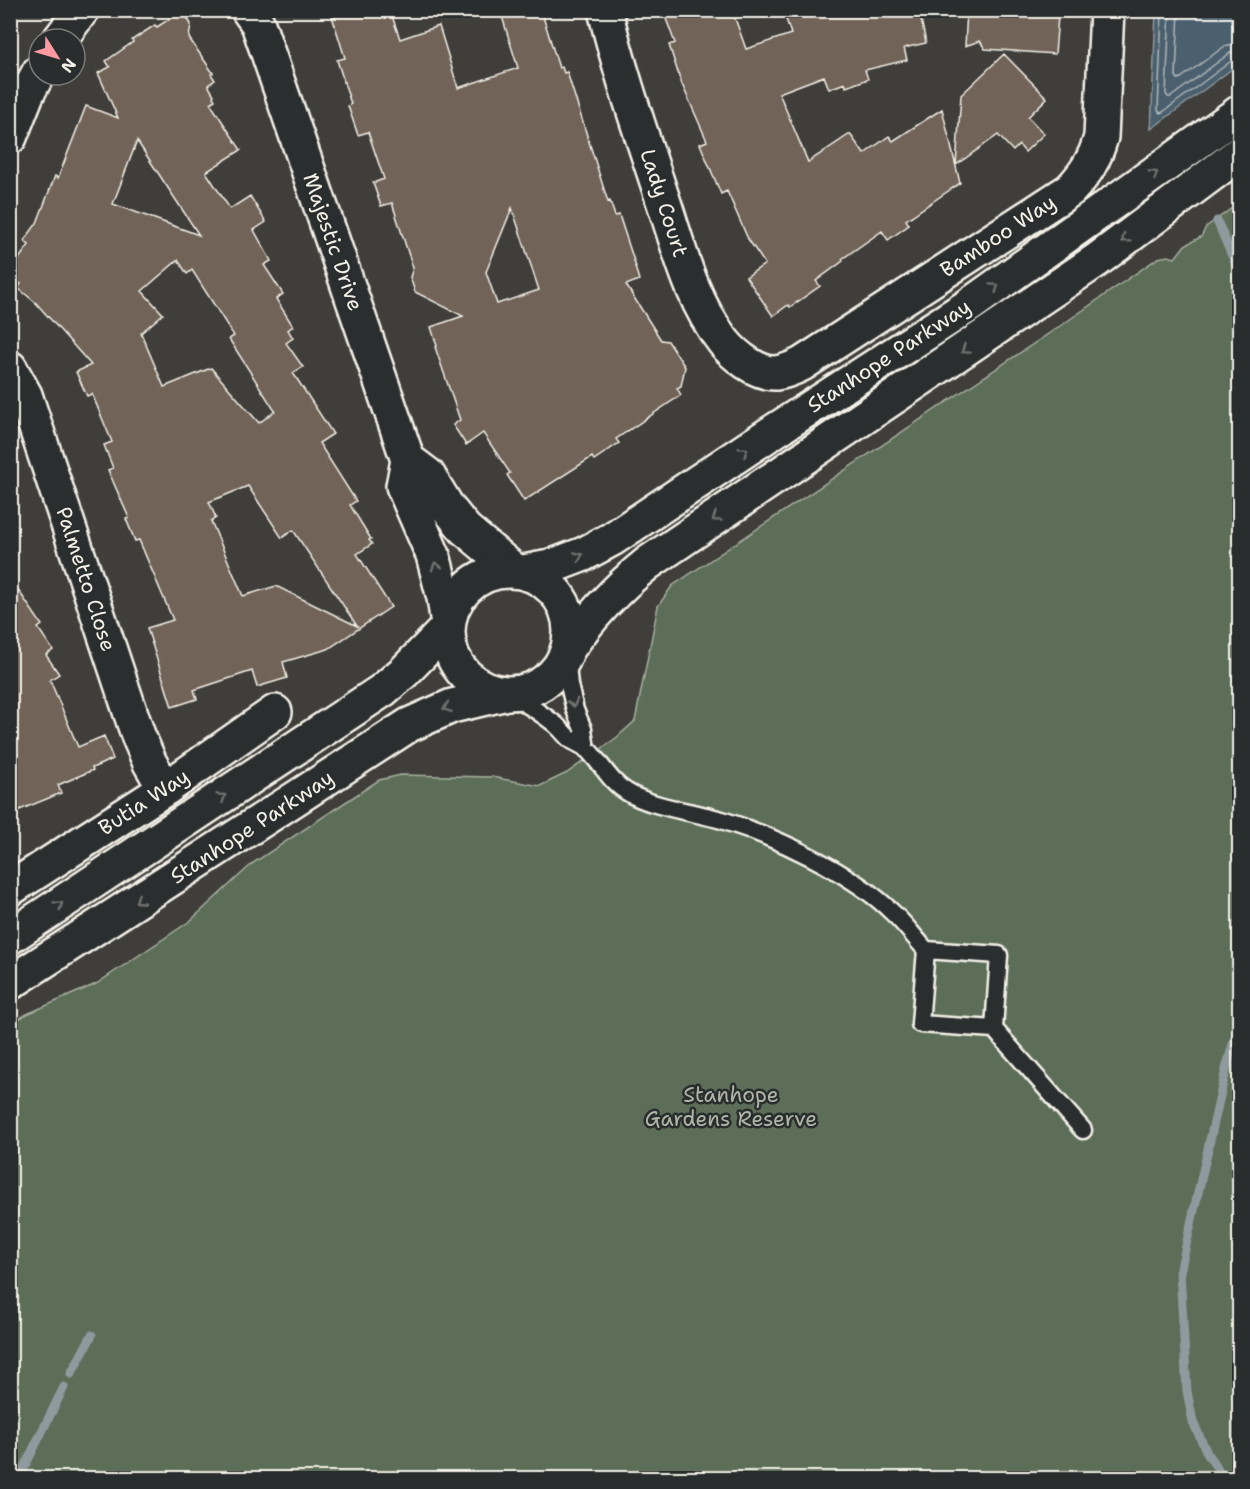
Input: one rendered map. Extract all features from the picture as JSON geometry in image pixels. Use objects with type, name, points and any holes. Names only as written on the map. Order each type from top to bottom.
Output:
[{"type":"main road","points":[[69,27],[82,10]]},
{"type":"main road","name":"Lady Court","points":[[605,10],[616,56],[688,275],[704,310],[723,340],[737,355],[763,371]]},
{"type":"main road","name":"Bamboo Way","points":[[763,371],[775,373],[787,371],[802,364],[1070,190],[1085,174],[1096,156],[1101,137],[1107,10]]},
{"type":"main road","name":"Majestic Drive","points":[[257,15],[408,460],[403,486],[433,555],[444,598],[447,626]]},
{"type":"main road","points":[[10,137],[31,87]]},
{"type":"main road","name":"Stanhope Parkway","points":[[519,572],[550,567],[584,554],[612,539],[968,306],[1239,112]]},
{"type":"main road","name":"Stanhope Parkway","points":[[567,652],[583,628],[606,601],[648,563],[1096,260],[1239,153]]},
{"type":"main road","name":"Palmetto Close","points":[[10,368],[25,395],[138,735],[165,789]]},
{"type":"main road","points":[[408,460],[428,475],[447,508],[465,529],[519,572],[539,579],[552,588],[562,601],[571,633],[567,652],[556,671],[543,683],[527,691],[506,694],[477,686],[457,667],[448,641],[447,626],[452,609],[460,595],[471,584],[484,576],[500,572],[519,572]]},
{"type":"main road","name":"Stanhope Parkway","points":[[10,937],[383,690],[404,672],[447,626]]},
{"type":"main road","name":"Stanhope Parkway","points":[[10,984],[409,725],[452,705],[506,694]]},
{"type":"main road","name":"Butia Way","points":[[10,889],[165,789],[275,712]]},
{"type":"lane","points":[[567,652],[568,685],[574,710],[583,729],[586,749]]},
{"type":"lane","points":[[506,694],[532,707],[557,726],[571,740],[586,749],[610,778],[625,791],[643,801],[683,809],[734,824],[781,843],[840,874],[892,912],[926,950],[999,955],[994,1029]]},
{"type":"lane","points":[[926,950],[920,1024],[994,1029],[1083,1130]]},
{"type":"green space","name":"Stanhope Gardens Reserve","points":[[1239,203],[1239,1478],[11,1478],[10,1024],[27,1014],[96,984],[190,921],[253,863],[379,780],[401,775],[492,777],[540,786],[567,773],[616,738],[635,721],[658,606],[672,586],[1158,258],[1168,256],[1175,258],[1185,245],[1201,237],[1206,227]]},
{"type":"water","points":[[1156,11],[1239,11],[1240,63],[1151,129]]},
{"type":"building","points":[[330,10],[390,10],[400,39],[439,26],[458,88],[518,68],[500,10],[541,10],[559,68],[562,67],[564,73],[567,72],[608,202],[610,201],[615,216],[619,215],[636,267],[639,280],[626,285],[661,340],[668,341],[685,367],[681,386],[677,388],[681,395],[616,439],[619,443],[594,460],[592,457],[524,501],[507,475],[510,473],[483,433],[466,445],[453,425],[460,420],[435,347],[437,346],[431,327],[463,316],[415,292],[410,277],[413,268],[392,203],[381,206],[373,183],[384,179],[368,132],[358,135],[348,106],[351,104],[337,60],[345,58]],"holes":[[[512,208],[539,290],[497,304],[486,272]]]},
{"type":"building","points":[[682,10],[732,10],[746,49],[791,34],[783,10],[919,10],[926,43],[904,48],[907,60],[865,70],[868,79],[846,87],[845,83],[829,89],[824,76],[779,93],[808,162],[850,134],[864,154],[889,136],[893,141],[942,109],[960,183],[906,220],[909,225],[888,240],[882,231],[842,259],[843,261],[816,281],[820,286],[773,316],[746,277],[765,264],[748,239],[727,191],[721,194],[700,144],[707,141],[681,82],[669,45],[675,43],[665,16]]},
{"type":"building","points":[[967,10],[1049,10],[1049,15],[1058,16],[1055,54],[985,49],[980,41],[965,46]]},
{"type":"building","points":[[177,14],[186,16],[191,24],[189,38],[213,73],[211,74],[215,80],[208,85],[215,100],[210,103],[241,150],[206,172],[230,209],[250,196],[266,222],[254,230],[271,261],[264,265],[283,294],[276,299],[293,326],[288,330],[293,338],[286,343],[303,367],[293,373],[333,434],[319,443],[356,501],[350,505],[372,544],[357,554],[391,607],[328,649],[283,662],[287,678],[257,687],[252,671],[194,690],[197,699],[172,707],[147,628],[173,620],[139,540],[135,541],[126,519],[129,518],[108,470],[113,468],[104,445],[112,442],[92,394],[87,396],[76,372],[91,365],[36,303],[18,288],[21,284],[10,277],[10,271],[29,245],[24,241],[37,223],[55,176],[58,178],[86,106],[118,118],[98,73],[110,67],[106,61],[133,42],[132,40],[155,25],[157,27]],"holes":[[[137,141],[199,235],[113,204]],[[178,260],[187,274],[192,270],[234,336],[229,339],[275,411],[259,423],[211,368],[164,387],[141,333],[163,314],[142,291]],[[248,486],[282,538],[293,530],[357,626],[276,586],[243,596],[211,521],[216,518],[209,502]]]},
{"type":"building","points":[[1004,54],[1047,98],[1028,117],[1044,134],[1025,152],[1019,145],[1013,151],[998,135],[956,165],[961,95]]},
{"type":"building","points":[[10,578],[42,625],[38,628],[53,650],[46,655],[59,674],[50,680],[78,747],[104,736],[113,759],[58,785],[61,793],[10,814]]},
{"type":"waterway","points":[[1217,221],[1240,274]]},
{"type":"waterway","points":[[1224,1478],[1208,1455],[1193,1422],[1187,1391],[1180,1272],[1227,1065],[1240,1020]]},
{"type":"waterway","points":[[71,1374],[92,1335]]},
{"type":"waterway","points":[[19,1478],[64,1387]]}]
